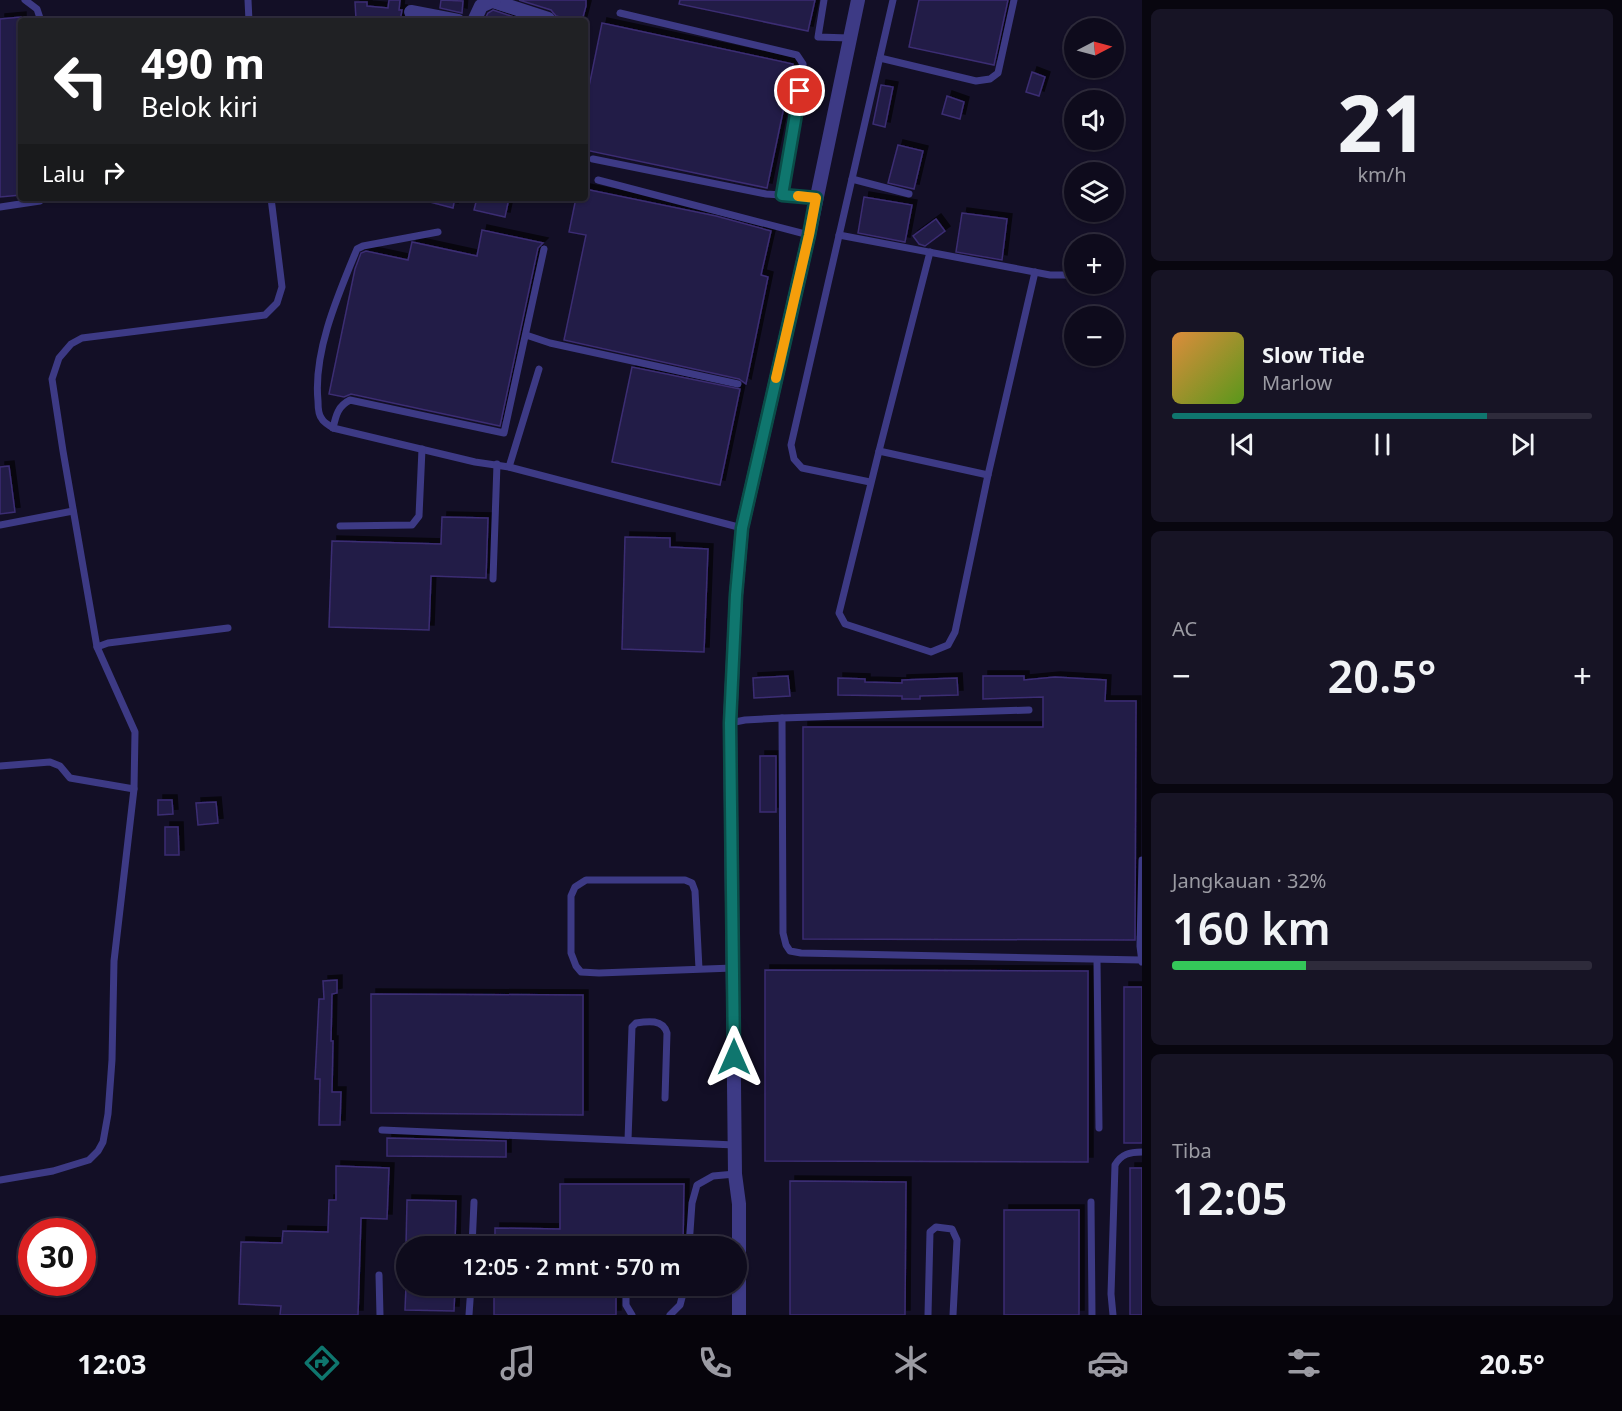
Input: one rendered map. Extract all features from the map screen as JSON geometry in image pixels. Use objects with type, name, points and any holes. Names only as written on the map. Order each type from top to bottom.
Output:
[{"type":"street","points":[[739,1315],[739,1204],[735,1174],[730,723],[736,595],[742,528],[809,235],[858,0]]},
{"type":"street","points":[[475,18],[481,6],[493,1],[545,18]]},
{"type":"street","points":[[411,11],[444,18]]},
{"type":"lane","points":[[25,0],[38,9],[40,18]]},
{"type":"lane","points":[[248,0],[249,18]]},
{"type":"lane","points":[[824,0],[818,36],[849,38]]},
{"type":"lane","points":[[870,482],[802,468],[794,459],[791,445],[893,0]]},
{"type":"lane","points":[[879,58],[976,81],[990,79],[998,73],[1014,0]]},
{"type":"lane","points":[[620,13],[797,55],[803,64],[804,71],[782,195]]},
{"type":"lane","points":[[593,159],[766,194],[816,198]]},
{"type":"lane","points":[[852,179],[909,194]]},
{"type":"lane","points":[[598,180],[809,235]]},
{"type":"lane","points":[[0,207],[40,201]]},
{"type":"lane","points":[[0,1180],[53,1171],[89,1160],[103,1142],[108,1114],[112,1060],[114,961],[134,789],[135,732],[97,647],[52,379],[59,358],[71,344],[82,338],[265,315],[277,303],[282,286],[271,201]]},
{"type":"lane","points":[[438,232],[357,249],[338,297],[321,358],[316,384],[321,419],[333,428],[475,462],[497,464],[742,528]]},
{"type":"lane","points":[[839,235],[1064,276]]},
{"type":"lane","points":[[333,428],[338,410],[342,404],[350,400],[503,434],[544,249]]},
{"type":"lane","points":[[930,252],[870,482],[839,613],[845,624],[931,652],[948,645],[955,632],[987,475],[1035,272]]},
{"type":"lane","points":[[526,334],[550,344],[738,384]]},
{"type":"lane","points":[[509,467],[539,369]]},
{"type":"lane","points":[[340,526],[412,525],[417,522],[422,449]]},
{"type":"lane","points":[[879,451],[987,475]]},
{"type":"lane","points":[[493,579],[497,464]]},
{"type":"lane","points":[[0,525],[73,511]]},
{"type":"lane","points":[[97,647],[108,643],[228,628]]},
{"type":"lane","points":[[730,723],[782,718],[1029,710]]},
{"type":"lane","points":[[782,718],[783,933],[790,951],[801,954],[1142,961],[1142,860]]},
{"type":"lane","points":[[0,766],[50,762],[60,766],[70,778],[134,789]]},
{"type":"lane","points":[[699,969],[695,891],[692,883],[685,880],[586,880],[575,887],[571,896],[571,953],[581,972],[599,973],[733,968]]},
{"type":"lane","points":[[1097,960],[1099,1128]]},
{"type":"lane","points":[[628,1140],[632,1027],[636,1023],[661,1023],[665,1027],[667,1033],[664,1098]]},
{"type":"lane","points":[[382,1130],[735,1145]]},
{"type":"lane","points":[[1113,1315],[1111,1294],[1115,1165],[1125,1154],[1142,1152]]},
{"type":"lane","points":[[690,1236],[692,1203],[697,1185],[713,1176],[735,1174]]},
{"type":"lane","points":[[472,1236],[474,1202]]},
{"type":"lane","points":[[1091,1202],[1092,1315]]},
{"type":"lane","points":[[928,1315],[930,1232],[936,1227],[952,1228],[957,1240],[953,1315]]},
{"type":"lane","points":[[379,1275],[380,1315]]},
{"type":"lane","points":[[469,1315],[470,1296]]},
{"type":"lane","points":[[626,1296],[626,1305],[632,1315]]},
{"type":"lane","points":[[670,1315],[680,1305],[682,1296]]},
{"type":"building","points":[[389,0],[400,0],[401,18],[356,18],[355,2],[367,2],[367,6],[388,8]]},
{"type":"building","points":[[441,0],[463,1],[462,13],[440,8]]},
{"type":"building","points":[[519,0],[586,0],[583,18],[556,16],[551,10]]},
{"type":"building","points":[[680,0],[815,0],[808,31],[679,4]]},
{"type":"building","points":[[919,0],[1008,0],[994,65],[909,47]]},
{"type":"building","points":[[493,10],[517,18],[486,18]]},
{"type":"building","points":[[21,17],[18,18],[18,195],[0,197],[0,19]]},
{"type":"building","points":[[602,23],[793,64],[767,188],[588,151],[588,91]]},
{"type":"building","points":[[1032,72],[1045,77],[1039,96],[1026,92]]},
{"type":"building","points":[[881,85],[893,87],[885,127],[873,124]]},
{"type":"building","points":[[947,96],[964,102],[960,119],[942,114]]},
{"type":"building","points":[[898,145],[923,151],[914,189],[888,183]]},
{"type":"building","points":[[588,190],[716,216],[771,231],[761,275],[768,277],[746,384],[739,379],[564,340],[586,235],[569,232],[575,201],[588,201]]},
{"type":"building","points":[[864,197],[912,205],[905,242],[858,233]]},
{"type":"building","points":[[426,201],[454,201],[453,208]]},
{"type":"building","points":[[476,201],[508,201],[505,217],[474,210]]},
{"type":"building","points":[[962,213],[1007,219],[1002,260],[956,252]]},
{"type":"building","points":[[936,219],[945,231],[925,246],[919,244],[913,236]]},
{"type":"building","points":[[482,230],[543,243],[538,248],[500,426],[351,394],[344,397],[329,394],[355,269],[361,253],[366,251],[408,260],[412,242],[477,256]]},
{"type":"building","points":[[632,367],[740,389],[720,485],[612,462]]},
{"type":"building","points":[[9,466],[15,512],[0,514],[0,467]]},
{"type":"building","points":[[442,517],[488,518],[486,578],[431,576],[429,630],[329,627],[332,541],[441,544]]},
{"type":"building","points":[[625,537],[670,538],[670,547],[708,549],[704,652],[622,649]]},
{"type":"building","points":[[788,676],[790,696],[754,698],[753,678]]},
{"type":"building","points":[[983,676],[1024,676],[1024,680],[1055,677],[1106,680],[1105,701],[1136,701],[1135,940],[803,939],[803,727],[1043,727],[1043,697],[983,699]]},
{"type":"building","points":[[838,678],[865,679],[865,682],[902,683],[902,680],[957,678],[958,695],[902,699],[902,696],[838,695]]},
{"type":"building","points":[[760,756],[776,756],[776,812],[760,812]]},
{"type":"building","points":[[158,800],[172,800],[173,814],[158,815]]},
{"type":"building","points":[[216,802],[218,823],[198,825],[196,803]]},
{"type":"building","points":[[165,827],[178,827],[179,855],[165,855]]},
{"type":"building","points":[[765,970],[1088,971],[1088,1162],[765,1161]]},
{"type":"building","points":[[337,980],[337,993],[332,994],[332,1092],[341,1092],[340,1125],[319,1125],[320,1079],[315,1079],[319,999],[324,999],[323,981]]},
{"type":"building","points":[[1124,987],[1142,987],[1142,1143],[1124,1143]]},
{"type":"building","points":[[371,994],[583,995],[583,1115],[371,1113]]},
{"type":"building","points":[[387,1138],[506,1141],[506,1157],[387,1156]]},
{"type":"building","points":[[336,1166],[389,1168],[387,1219],[361,1218],[358,1315],[280,1315],[281,1306],[239,1304],[241,1242],[282,1243],[283,1231],[328,1232],[329,1200],[336,1200]]},
{"type":"building","points":[[1130,1168],[1142,1168],[1142,1315],[1130,1315]]},
{"type":"building","points":[[790,1181],[906,1182],[905,1315],[790,1315]]},
{"type":"building","points":[[560,1184],[684,1184],[683,1236],[495,1236],[495,1228],[560,1229]]},
{"type":"building","points":[[407,1200],[456,1201],[455,1236],[406,1236]]},
{"type":"building","points":[[1004,1210],[1079,1210],[1079,1315],[1004,1315]]},
{"type":"building","points":[[406,1296],[455,1296],[454,1311],[405,1310]]},
{"type":"building","points":[[494,1296],[616,1296],[616,1315],[494,1315]]},
{"type":"slow traffic","points":[[776,378],[816,198],[798,196]]},
{"type":"route","points":[[734,1057],[730,723],[736,595],[742,528],[816,198],[782,195],[800,91]]}]
